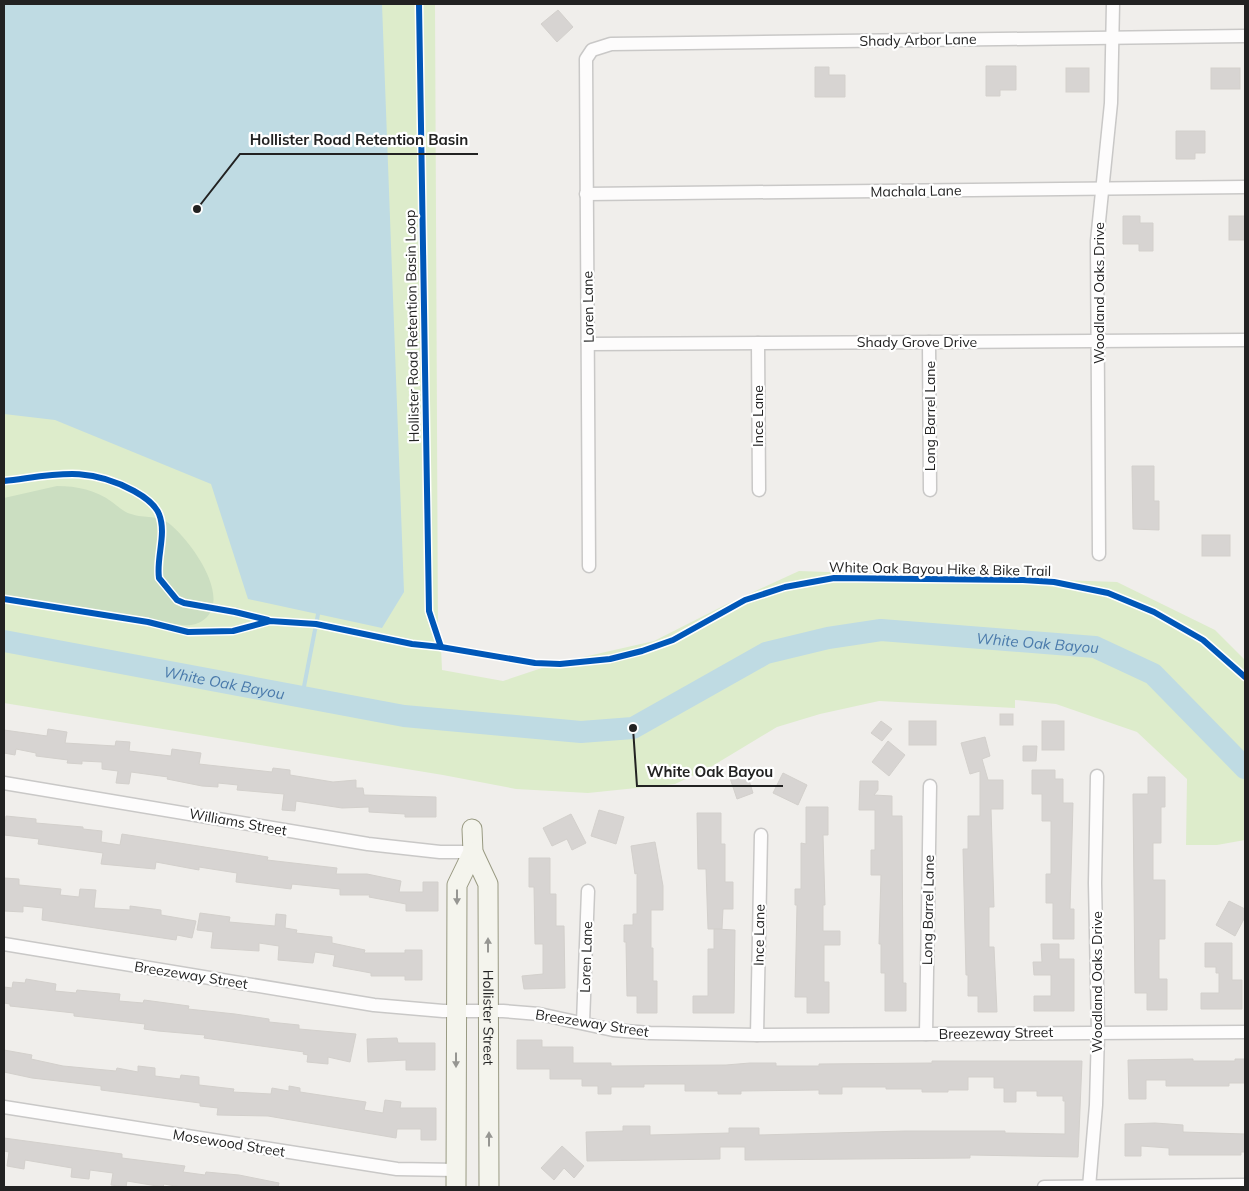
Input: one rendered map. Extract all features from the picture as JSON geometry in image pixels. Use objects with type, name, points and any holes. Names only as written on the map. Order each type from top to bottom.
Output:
[{"type":"street","name":"Woodland Oaks Drive","points":[[1099,554],[1097,241],[1110,104],[1114,38],[1113,4]]},
{"type":"street","name":"Shady Arbor Lane","points":[[592,50],[611,44],[1245,36]]},
{"type":"street","name":"Loren Lane","points":[[590,566],[586,59],[592,50]]},
{"type":"street","name":"Machala Lane","points":[[586,194],[1245,187]]},
{"type":"street","name":"Shady Grove Drive","points":[[588,344],[1245,340]]},
{"type":"street","name":"Long Barrel Lane","points":[[929,342],[930,490]]},
{"type":"street","name":"Ince Lane","points":[[758,343],[758,490]]},
{"type":"street","name":"Woodland Oaks Drive","points":[[1089,1187],[1096,1105],[1098,1032],[1095,884],[1096,776]]},
{"type":"street","name":"Williams Street","points":[[4,783],[368,844],[440,852],[473,852]]},
{"type":"street","name":"Long Barrel Lane","points":[[926,1034],[930,786]]},
{"type":"street","name":"Hollister Street","points":[[472,829],[473,852],[488,884],[489,1187]]},
{"type":"street","name":"Ince Lane","points":[[758,1035],[761,835]]},
{"type":"street","name":"Hollister Street","points":[[456,1179],[457,885],[473,852]]},
{"type":"street","name":"Loren Lane","points":[[583,1024],[588,891]]},
{"type":"street","name":"Breezeway Street","points":[[4,944],[374,1005],[456,1011],[539,1014],[583,1024],[650,1033],[758,1035],[1245,1032]]},
{"type":"street","name":"Mosewood Street","points":[[4,1107],[456,1179]]},
{"type":"street","points":[[1044,1187],[1245,1185]]},
{"type":"green space","points":[[4,4],[435,4],[438,635],[441,647],[442,670],[503,681],[557,663],[654,641],[725,605],[799,571],[1117,582],[1215,630],[1245,660],[1245,840],[1217,845],[1186,845],[1187,779],[1137,732],[1056,704],[1015,700],[1015,708],[879,701],[820,714],[777,727],[709,768],[675,784],[588,793],[516,789],[443,775],[4,703]]},
{"type":"green space","points":[[57,486],[79,488],[93,492],[106,498],[128,513],[161,519],[171,525],[197,555],[210,582],[213,607],[207,617],[196,624],[182,625],[4,596],[4,498]]},
{"type":"water","points":[[4,4],[382,4],[404,592],[382,628],[248,599],[211,484],[55,420],[4,414]]},
{"type":"building","points":[[558,10],[573,27],[557,42],[541,24]]},
{"type":"building","points":[[986,66],[1016,66],[1016,90],[1000,90],[1000,96],[986,96]]},
{"type":"building","points":[[815,67],[829,67],[829,75],[845,75],[845,97],[815,97]]},
{"type":"building","points":[[1066,68],[1089,68],[1089,92],[1066,92]]},
{"type":"building","points":[[1211,68],[1240,68],[1240,89],[1211,89]]},
{"type":"building","points":[[1176,131],[1205,131],[1205,153],[1195,153],[1195,159],[1176,159]]},
{"type":"building","points":[[1123,216],[1140,216],[1140,223],[1153,223],[1153,251],[1139,251],[1139,244],[1123,244]]},
{"type":"building","points":[[1229,216],[1245,216],[1245,240],[1229,240]]},
{"type":"building","points":[[1132,466],[1154,466],[1154,501],[1159,501],[1159,530],[1133,529]]},
{"type":"building","points":[[1202,535],[1230,535],[1230,556],[1202,556]]},
{"type":"building","points":[[1000,714],[1013,714],[1013,725],[1000,725]]},
{"type":"building","points":[[881,721],[892,729],[882,741],[871,733]]},
{"type":"building","points":[[909,721],[936,721],[936,745],[909,745]]},
{"type":"building","points":[[1042,721],[1064,721],[1064,750],[1042,750]]},
{"type":"building","points":[[48,729],[67,732],[65,743],[115,746],[116,741],[130,742],[129,751],[171,756],[172,749],[201,753],[199,764],[272,772],[273,768],[290,770],[290,775],[333,782],[356,780],[356,788],[363,788],[364,795],[436,797],[436,817],[405,817],[405,814],[369,812],[369,807],[342,808],[296,801],[295,811],[282,810],[284,794],[237,790],[238,785],[218,783],[218,787],[202,786],[167,779],[168,777],[131,772],[129,784],[116,783],[118,771],[102,769],[102,762],[82,761],[82,764],[67,763],[68,760],[36,756],[36,753],[16,749],[15,755],[4,753],[4,730],[47,736]]},
{"type":"building","points":[[985,737],[990,756],[982,759],[988,780],[1003,780],[1003,809],[991,809],[994,907],[989,907],[989,947],[994,947],[997,1012],[978,1012],[978,996],[968,996],[968,975],[966,975],[963,849],[968,849],[968,816],[980,816],[980,771],[970,774],[961,743]]},
{"type":"building","points":[[888,741],[905,755],[889,776],[872,762]]},
{"type":"building","points":[[1023,746],[1037,746],[1036,761],[1023,761]]},
{"type":"building","points":[[1032,770],[1055,770],[1055,779],[1063,779],[1063,803],[1073,803],[1070,909],[1074,909],[1074,939],[1053,939],[1053,903],[1046,903],[1046,874],[1051,874],[1051,821],[1042,821],[1042,794],[1032,794]]},
{"type":"building","points":[[746,771],[753,793],[737,799],[729,775]]},
{"type":"building","points":[[783,773],[807,785],[798,805],[773,793]]},
{"type":"building","points":[[1148,777],[1165,777],[1165,807],[1161,807],[1161,843],[1153,843],[1153,880],[1165,880],[1165,939],[1159,939],[1159,979],[1167,979],[1167,1010],[1147,1010],[1147,993],[1135,993],[1133,794],[1148,794]]},
{"type":"building","points":[[860,781],[878,781],[878,790],[874,795],[892,796],[892,816],[902,816],[903,983],[906,983],[906,1011],[885,1011],[885,973],[881,973],[881,944],[879,944],[881,875],[871,875],[871,850],[875,850],[875,810],[859,810]]},
{"type":"building","points":[[806,807],[828,807],[828,835],[823,835],[825,905],[823,905],[823,931],[840,931],[840,945],[824,945],[824,982],[829,982],[829,1013],[807,1013],[807,997],[795,997],[797,905],[795,905],[795,889],[801,889],[801,843],[806,844]]},
{"type":"building","points":[[599,810],[624,817],[616,844],[591,836]]},
{"type":"building","points":[[697,813],[721,813],[721,844],[725,844],[725,882],[733,882],[733,909],[723,909],[722,929],[708,929],[706,869],[698,869]]},
{"type":"building","points":[[571,814],[586,843],[572,850],[567,839],[552,846],[543,828]]},
{"type":"building","points":[[6,816],[36,819],[36,823],[83,827],[83,829],[102,831],[101,842],[120,845],[122,834],[268,857],[267,860],[337,868],[336,874],[367,874],[401,881],[399,892],[423,892],[423,882],[438,882],[438,911],[406,911],[406,904],[369,897],[370,895],[340,895],[340,889],[292,884],[291,889],[236,882],[237,873],[199,867],[199,870],[156,862],[155,869],[101,864],[103,853],[38,844],[39,839],[4,835]]},
{"type":"building","points":[[655,842],[663,886],[663,910],[651,910],[651,948],[653,948],[653,981],[657,981],[657,1013],[637,1013],[637,996],[627,996],[626,942],[624,942],[624,925],[633,925],[633,914],[637,914],[637,873],[635,874],[631,846]]},
{"type":"building","points":[[529,858],[550,858],[550,894],[556,894],[556,926],[564,926],[565,988],[524,989],[522,976],[543,974],[543,944],[535,944],[534,887],[529,887]]},
{"type":"building","points":[[4,878],[19,879],[19,885],[61,889],[60,895],[79,897],[80,889],[96,890],[94,908],[130,910],[130,906],[161,910],[161,915],[196,921],[192,938],[177,935],[176,940],[42,920],[43,908],[23,906],[23,912],[4,911]]},
{"type":"building","points":[[1229,901],[1245,909],[1245,917],[1235,936],[1216,925]]},
{"type":"building","points":[[200,913],[230,917],[229,922],[275,926],[276,914],[286,915],[285,928],[297,930],[296,933],[332,937],[332,943],[365,950],[364,953],[405,953],[405,950],[422,950],[422,980],[405,980],[405,976],[371,976],[371,973],[333,966],[335,955],[315,952],[313,963],[278,960],[279,946],[259,943],[259,951],[211,948],[213,932],[197,930]]},
{"type":"building","points":[[714,929],[735,930],[734,1013],[693,1013],[693,996],[708,996],[708,949],[714,949]]},
{"type":"building","points":[[1205,943],[1232,943],[1232,980],[1242,980],[1242,1009],[1201,1009],[1201,993],[1219,993],[1219,973],[1216,973],[1216,967],[1205,967]]},
{"type":"building","points":[[1041,944],[1059,944],[1059,959],[1074,959],[1074,1011],[1034,1011],[1034,996],[1051,996],[1051,975],[1034,975],[1033,962],[1042,962]]},
{"type":"building","points":[[26,979],[56,984],[55,991],[76,993],[77,990],[120,994],[119,1001],[143,1003],[144,1000],[189,1006],[188,1009],[235,1014],[269,1019],[269,1022],[299,1025],[299,1029],[356,1034],[350,1062],[328,1057],[328,1064],[307,1062],[308,1055],[303,1054],[304,1052],[204,1038],[205,1035],[144,1029],[145,1024],[74,1016],[74,1013],[10,1006],[10,1004],[4,1003],[4,987],[12,988],[13,982],[25,983]]},
{"type":"building","points":[[397,1038],[398,1043],[435,1043],[435,1070],[406,1070],[406,1060],[368,1062],[367,1039]]},
{"type":"building","points":[[517,1040],[542,1040],[542,1047],[573,1047],[573,1063],[611,1063],[611,1066],[776,1063],[776,1066],[819,1066],[819,1064],[932,1063],[932,1061],[1082,1061],[1078,1157],[970,1155],[970,1158],[745,1160],[745,1147],[720,1147],[720,1159],[587,1161],[586,1132],[623,1131],[623,1126],[650,1126],[650,1135],[729,1133],[729,1128],[759,1128],[759,1135],[905,1131],[1005,1131],[1005,1133],[1065,1134],[1065,1101],[1063,1101],[1063,1096],[1037,1096],[1037,1091],[1016,1091],[1016,1102],[1004,1102],[1004,1088],[994,1088],[994,1077],[968,1077],[968,1090],[948,1090],[948,1092],[922,1092],[922,1089],[886,1089],[886,1087],[842,1087],[842,1094],[819,1094],[819,1090],[741,1091],[741,1094],[718,1094],[718,1091],[685,1091],[685,1084],[644,1084],[644,1087],[611,1087],[611,1094],[598,1094],[598,1086],[582,1086],[582,1079],[550,1079],[550,1069],[517,1069]]},
{"type":"building","points":[[4,1050],[32,1055],[31,1059],[63,1066],[116,1071],[117,1068],[138,1072],[138,1066],[155,1068],[155,1076],[180,1079],[181,1075],[199,1077],[199,1085],[234,1089],[233,1092],[271,1094],[272,1088],[289,1091],[289,1086],[300,1088],[300,1092],[366,1102],[364,1110],[383,1113],[385,1100],[401,1102],[400,1108],[436,1108],[436,1140],[421,1140],[421,1129],[397,1129],[396,1138],[268,1116],[217,1115],[218,1108],[200,1106],[200,1103],[101,1090],[101,1086],[32,1078],[4,1072]]},
{"type":"building","points":[[1193,1059],[1193,1061],[1235,1061],[1235,1059],[1245,1059],[1245,1083],[1229,1083],[1229,1086],[1166,1086],[1166,1080],[1146,1080],[1146,1099],[1129,1099],[1128,1060]]},
{"type":"building","points":[[1155,1123],[1183,1125],[1183,1132],[1245,1134],[1245,1152],[1241,1152],[1241,1155],[1169,1155],[1169,1148],[1141,1146],[1141,1156],[1125,1156],[1125,1124]]},
{"type":"building","points":[[4,1138],[122,1154],[122,1158],[185,1166],[183,1172],[205,1175],[206,1172],[239,1175],[279,1183],[278,1187],[181,1187],[164,1184],[163,1187],[127,1181],[126,1187],[111,1185],[113,1173],[90,1170],[89,1179],[71,1177],[72,1168],[25,1160],[24,1169],[7,1166],[9,1152],[4,1151]]},
{"type":"building","points":[[562,1146],[584,1166],[574,1178],[564,1168],[554,1180],[541,1168]]},
{"type":"waterway","points":[[302,697],[319,609]]},
{"type":"waterway","name":"White Oak Bayou","points":[[4,641],[404,716],[581,732],[633,728],[766,653],[828,638],[881,630],[1095,647],[1153,674],[1245,768]]},
{"type":"cycle path","name":"Hollister Road Retention Basin Loop","points":[[419,4],[429,611],[441,647]]},
{"type":"cycle path","points":[[4,481],[55,475],[85,475],[117,483],[134,491],[152,504],[159,514],[162,529],[159,578],[177,600],[268,620]]},
{"type":"cycle path","name":"White Oak Bayou Hike & Bike Trail","points":[[4,599],[148,622],[188,632],[233,631],[270,621],[316,624],[412,644],[535,663],[560,664],[610,659],[642,651],[673,640],[745,600],[785,587],[834,578],[1023,580],[1054,582],[1108,593],[1154,612],[1203,640],[1245,677]]},
{"type":"place","name":"Hollister Road Retention Basin","points":[[197,209]]},
{"type":"place","name":"White Oak Bayou","points":[[633,728]]}]
